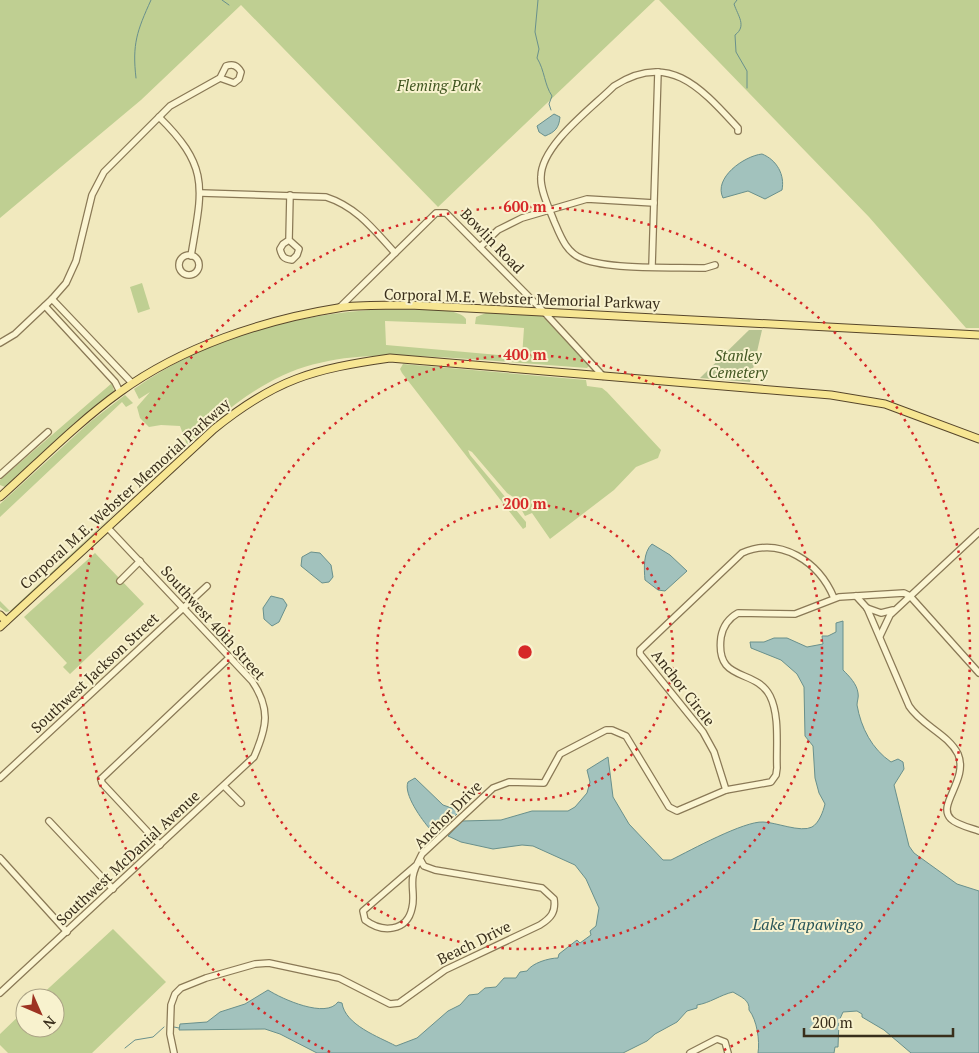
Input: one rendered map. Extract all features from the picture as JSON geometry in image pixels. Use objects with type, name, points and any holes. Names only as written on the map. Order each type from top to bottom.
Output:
[{"type":"main road","name":"Corporal M.E. Webster Memorial Parkway","points":[[1,493],[120,392],[164,365],[231,336],[340,307],[410,305],[979,335]]},
{"type":"main road","name":"Corporal M.E. Webster Memorial Parkway","points":[[0,627],[214,429],[243,405],[271,388],[301,375],[332,367],[390,358],[831,395],[885,404],[979,440]]},
{"type":"main road","points":[[0,615],[6,621]]},
{"type":"street","points":[[715,265],[705,268],[599,264],[581,259],[569,250],[560,235],[540,178],[544,159],[555,144],[614,86],[646,72],[658,72],[685,78],[704,92],[738,128],[738,131]]},
{"type":"street","points":[[652,266],[658,72]]},
{"type":"street","points":[[0,343],[15,334],[52,300],[66,283],[72,272],[84,221],[97,183],[112,163],[179,100],[220,78]]},
{"type":"street","points":[[159,117],[186,146],[193,160],[201,193],[191,256]]},
{"type":"street","points":[[201,193],[319,196],[344,204],[365,220],[395,253],[340,307]]},
{"type":"street","points":[[289,240],[290,195]]},
{"type":"street","points":[[480,247],[498,230],[522,218],[587,199],[654,203]]},
{"type":"street","name":"Bowlin Road","points":[[395,253],[440,212],[450,215],[603,376]]},
{"type":"street","points":[[52,300],[132,383]]},
{"type":"street","points":[[45,306],[116,382],[120,392]]},
{"type":"street","points":[[82,346],[90,339]]},
{"type":"street","points":[[0,475],[48,432]]},
{"type":"street","name":"Southwest 40th Street","points":[[108,528],[252,681],[262,697],[266,720],[264,734]]},
{"type":"street","points":[[879,637],[885,621],[895,610],[979,532]]},
{"type":"street","name":"Anchor Circle","points":[[726,790],[714,752],[699,727],[640,654],[640,650],[742,553],[758,548],[791,551],[804,558],[822,575],[834,598]]},
{"type":"street","points":[[120,581],[140,561]]},
{"type":"street","name":"Southwest Jackson Street","points":[[0,778],[207,586]]},
{"type":"street","name":"Anchor Drive","points":[[421,861],[422,854],[493,788],[509,782],[544,783],[560,754],[606,730],[612,730],[626,736],[672,810],[686,809],[726,790],[770,782],[776,775],[777,768],[773,703],[769,694],[759,684],[729,669],[724,664],[720,646],[725,624],[738,613],[795,614],[834,598],[904,593],[910,596]]},
{"type":"street","points":[[856,596],[867,608],[912,712],[951,745],[957,754],[961,765],[960,774],[955,790],[947,801],[946,811],[951,819],[979,831]]},
{"type":"street","points":[[910,596],[979,673]]},
{"type":"street","points":[[867,608],[881,613],[895,610]]},
{"type":"street","points":[[94,779],[101,779],[230,657]]},
{"type":"street","name":"Southwest McDanial Avenue","points":[[0,993],[254,757],[264,734]]},
{"type":"street","points":[[101,779],[102,783],[160,845]]},
{"type":"street","points":[[224,786],[241,803]]},
{"type":"street","points":[[49,821],[113,889]]},
{"type":"street","points":[[0,858],[67,932]]},
{"type":"street","points":[[421,861],[413,874],[413,907],[407,920],[398,927],[386,930],[375,927],[366,920],[363,910],[421,861]]},
{"type":"street","name":"Beach Drive","points":[[174,1053],[170,1034],[172,1000],[181,988],[222,973],[255,964],[269,963],[339,978],[390,1004],[399,1003],[445,970],[540,925],[551,917],[554,910],[554,899],[542,888],[435,870],[424,866],[421,861]]},
{"type":"street","points":[[690,1053],[717,1038],[725,1042],[728,1053]]},
{"type":"green space","name":"Fleming Park","points":[[0,0],[655,0],[438,207],[241,5],[141,100],[0,218]]},
{"type":"green space","points":[[659,0],[979,0],[979,328],[966,328],[869,217]]},
{"type":"green space","points":[[142,283],[150,309],[138,313],[130,287]]},
{"type":"green space","points":[[415,308],[441,310],[461,315],[466,319],[466,324],[385,321],[386,345],[522,357],[524,328],[475,324],[476,317],[486,313],[540,315],[590,365],[587,368],[418,356],[366,356],[316,364],[291,372],[268,383],[236,404],[187,445],[180,426],[161,425],[149,427],[140,418],[137,407],[150,392],[139,399],[134,389],[162,371],[191,356],[252,332],[285,323],[317,316],[383,309]]},
{"type":"green space","name":"Stanley Cemetery","points":[[749,330],[762,330],[750,382],[700,378]]},
{"type":"green space","points":[[403,364],[586,380],[587,386],[602,388],[607,392],[661,450],[658,458],[636,467],[614,490],[550,539],[532,513],[525,516],[515,498],[507,493],[472,452],[468,450],[470,455],[526,522],[526,527],[523,529],[402,373],[400,369]]},
{"type":"green space","points":[[112,383],[114,391],[89,411],[5,487],[0,485],[0,480]]},
{"type":"green space","points":[[125,395],[133,403],[126,407],[122,402],[0,517],[0,504],[90,422]]},
{"type":"green space","points":[[127,502],[14,610],[10,611]]},
{"type":"green space","points":[[95,553],[144,604],[70,674],[63,667],[67,663],[24,617]]},
{"type":"green space","points":[[0,601],[10,611],[6,612],[0,607]]},
{"type":"green space","points":[[113,929],[166,982],[92,1053],[8,1053],[0,1045],[0,1034],[15,1020],[15,1038],[65,1038],[65,988],[49,988]]},
{"type":"water","points":[[554,114],[560,117],[559,124],[554,131],[545,136],[539,132],[537,126]]},
{"type":"water","points":[[762,154],[772,160],[779,169],[783,184],[782,190],[765,199],[748,191],[723,198],[722,183],[732,169],[747,159]]},
{"type":"water","points":[[652,544],[670,555],[687,571],[665,591],[658,590],[645,580],[644,566],[647,551]]},
{"type":"water","points":[[311,552],[320,553],[331,565],[333,577],[329,582],[322,583],[301,566],[302,557]]},
{"type":"water","points":[[271,596],[283,599],[287,605],[279,622],[272,626],[264,619],[263,608]]},
{"type":"water","name":"Lake Tapawingo","points":[[843,621],[843,670],[856,686],[857,705],[861,722],[868,737],[884,757],[891,762],[898,759],[903,762],[904,769],[894,785],[909,846],[914,853],[957,884],[979,891],[979,1053],[911,1053],[884,1030],[862,1017],[862,1014],[857,1011],[843,1012],[839,1021],[838,1047],[835,1047],[834,1053],[758,1053],[757,1031],[748,1004],[733,992],[697,1005],[697,1008],[687,1011],[677,1022],[655,1034],[647,1041],[623,1053],[317,1053],[280,1034],[265,1029],[179,1030],[180,1024],[207,1022],[220,1012],[245,1004],[268,990],[293,1002],[314,1008],[324,1009],[332,1007],[338,1002],[342,1003],[344,1011],[356,1024],[396,1046],[417,1038],[448,1011],[460,1005],[469,995],[478,994],[485,988],[496,987],[504,978],[516,978],[520,972],[527,971],[541,961],[558,958],[559,954],[577,940],[580,943],[591,935],[590,931],[596,926],[599,908],[586,879],[575,865],[533,846],[522,845],[493,849],[461,842],[448,836],[462,821],[501,820],[532,811],[568,811],[575,807],[587,793],[590,782],[587,770],[608,757],[613,797],[629,824],[663,860],[671,860],[717,837],[754,823],[768,822],[801,829],[812,827],[819,820],[825,804],[819,793],[815,778],[813,746],[805,736],[804,687],[797,674],[781,660],[751,648],[750,642],[764,642],[774,638],[787,638],[807,647],[823,644],[822,636],[828,636],[836,632],[836,623]]},
{"type":"water","points":[[415,778],[443,805],[460,811],[440,831],[430,829],[411,800],[407,787],[408,782]]},
{"type":"waterway","points":[[136,78],[135,47],[142,20],[151,0]]},
{"type":"waterway","points":[[222,0],[229,5]]},
{"type":"waterway","points":[[538,0],[535,32],[539,49],[537,58],[552,96],[549,104],[551,110]]},
{"type":"waterway","points":[[737,0],[734,4],[741,24],[739,32],[735,35],[736,52],[747,71],[747,88]]},
{"type":"waterway","points":[[125,1048],[135,1040],[153,1037],[164,1027]]},
{"type":"waterway","points":[[174,1027],[179,1028]]}]
